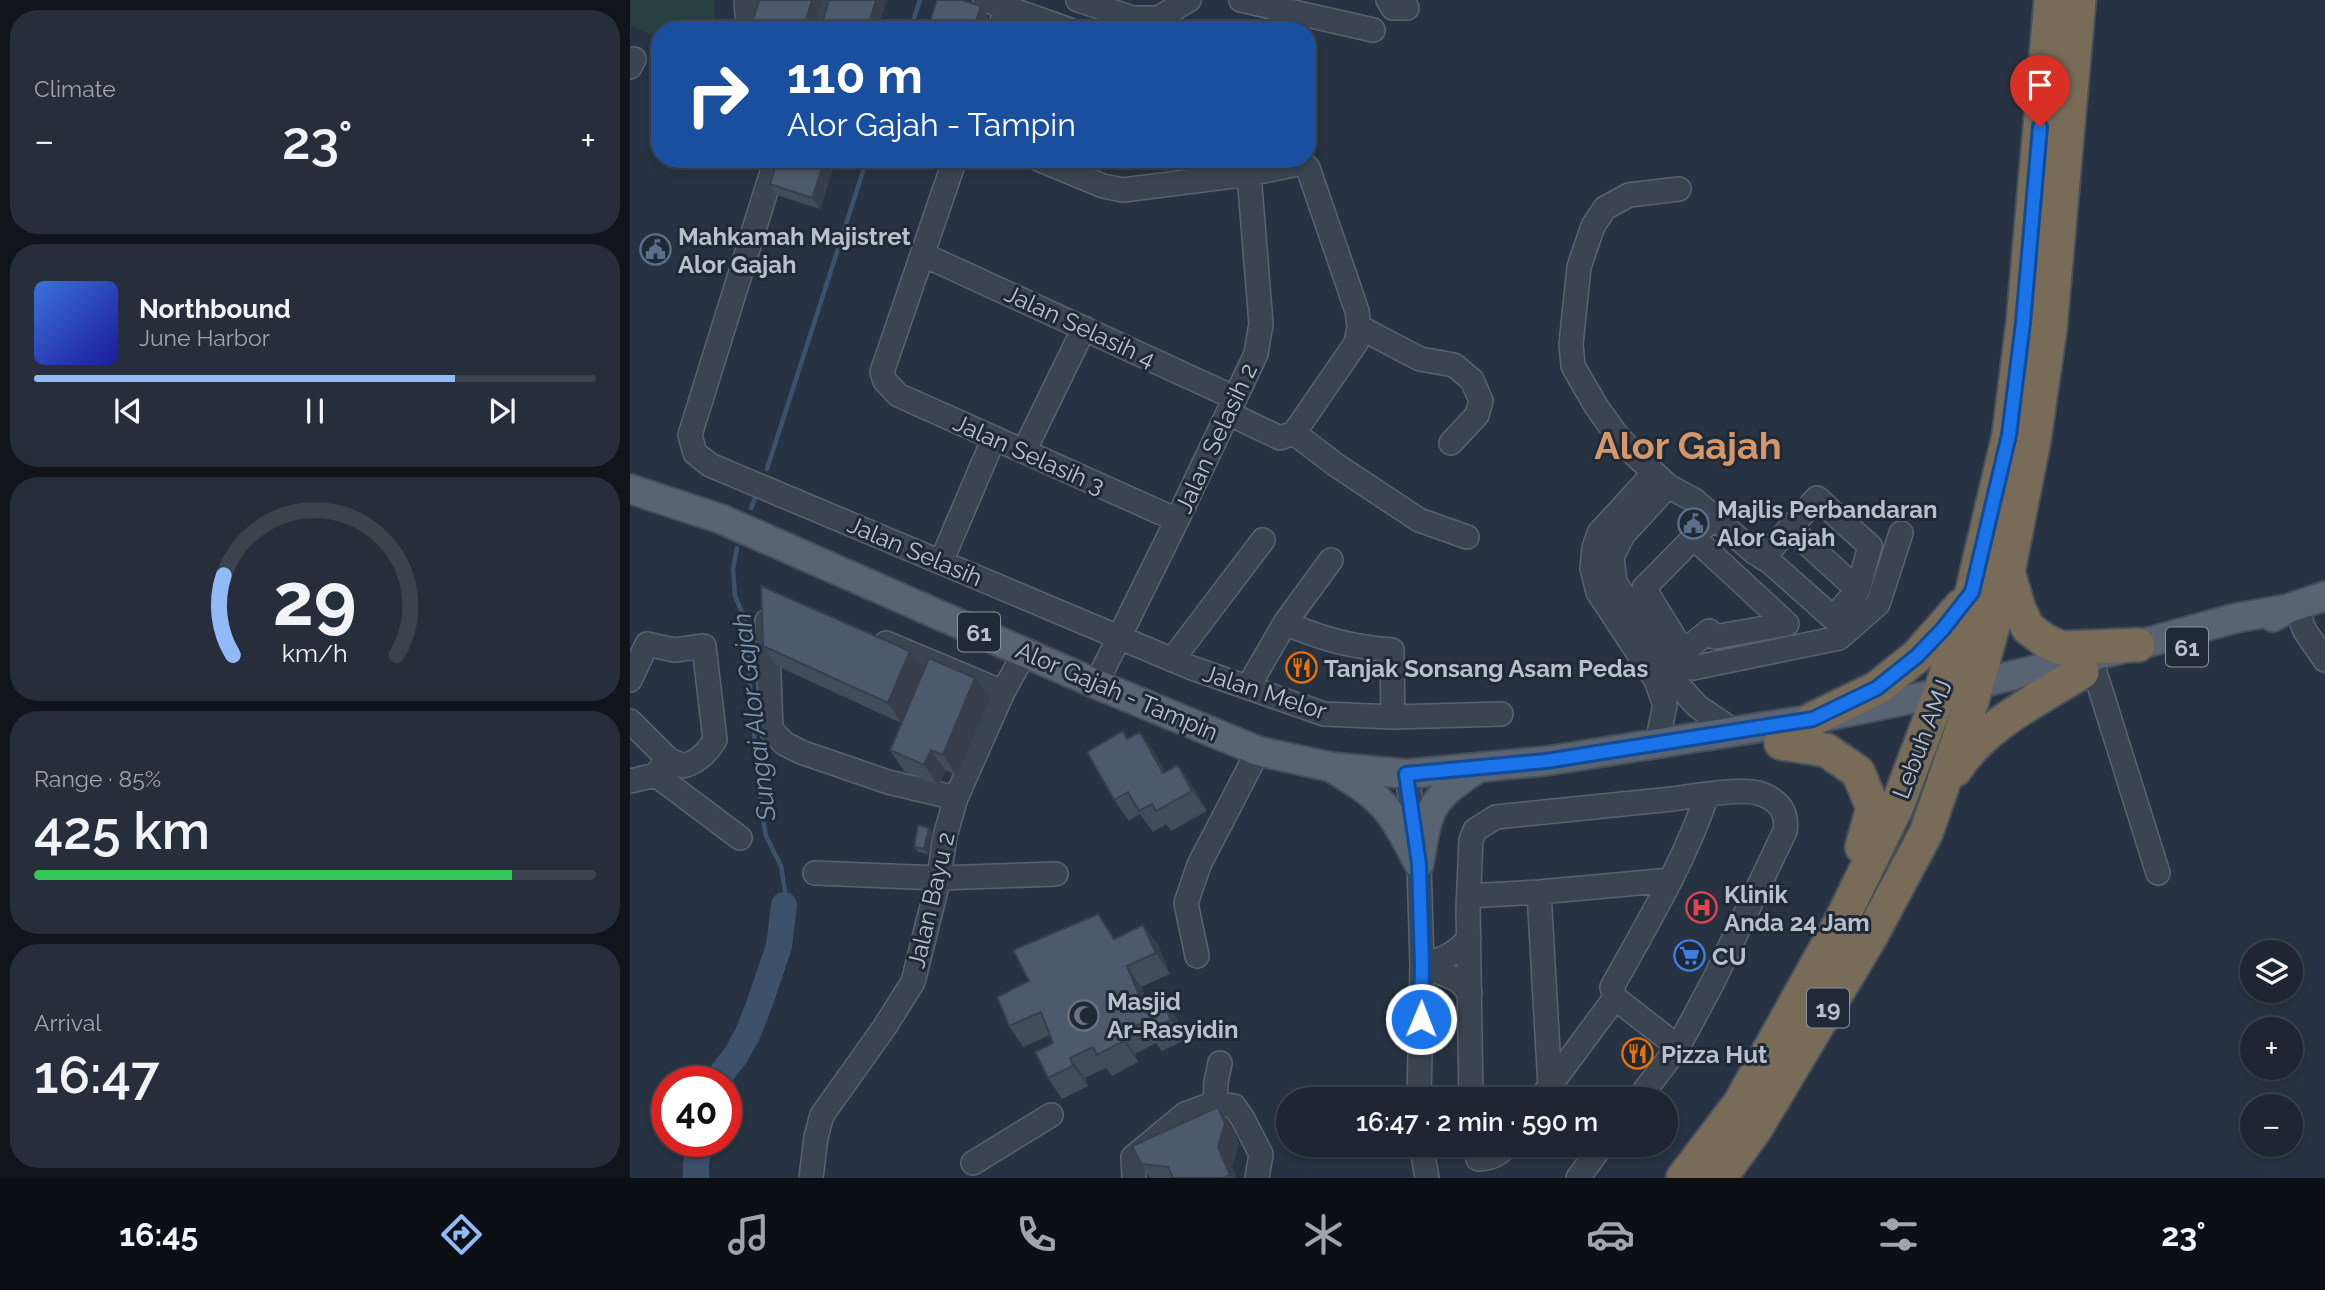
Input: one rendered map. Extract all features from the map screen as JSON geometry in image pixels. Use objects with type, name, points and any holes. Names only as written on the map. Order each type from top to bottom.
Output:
[{"type":"highway","name":"Lebuh AMJ","points":[[1683,1178],[1740,1103],[1840,923],[1897,806],[1937,701],[1972,592],[2009,435],[2023,323],[2051,0]]},
{"type":"highway","name":"Lebuh AMJ","points":[[1720,1178],[1756,1128],[1871,936],[1926,833],[1974,692],[2008,572],[2034,440],[2050,329],[2079,0]]},
{"type":"highway","points":[[2008,572],[2028,628],[2044,640],[2061,648],[2138,645]]},
{"type":"highway","points":[[1813,719],[1877,688],[1917,656],[1943,629],[1972,592]]},
{"type":"highway","points":[[1942,790],[1965,755],[2003,721],[2088,670]]},
{"type":"highway","points":[[1781,743],[1826,750],[1858,772],[1873,808],[1840,923]]},
{"type":"main road","name":"Alor Gajah - Tampin","points":[[630,489],[721,519],[1096,684],[1258,751],[1331,767],[1406,774],[1546,761],[1937,701]]},
{"type":"main road","name":"61","points":[[2088,670],[2242,635],[2291,608],[2325,596]]},
{"type":"main road","name":"Alor Gajah - Tampin","points":[[1546,761],[1639,760],[1781,743],[2236,618],[2291,608]]},
{"type":"main road","name":"Alor Gajah - Tampin","points":[[1974,692],[2088,670]]},
{"type":"main road","points":[[1331,767],[1366,789],[1385,806],[1419,864]]},
{"type":"main road","points":[[1419,864],[1428,815],[1437,799],[1481,767]]},
{"type":"street","points":[[746,0],[747,21]]},
{"type":"street","points":[[819,21],[825,0]]},
{"type":"street","points":[[1078,0],[1133,18],[1158,19],[1189,0]]},
{"type":"street","points":[[1241,0],[1373,30]]},
{"type":"street","points":[[999,21],[1000,3],[1047,21]]},
{"type":"street","name":"Jalan Selasih","points":[[773,168],[690,435],[695,453],[710,465],[1120,638]]},
{"type":"street","points":[[924,255],[952,168]]},
{"type":"street","points":[[1060,168],[1103,186],[1123,190],[1278,168]]},
{"type":"street","points":[[1308,168],[1357,311],[1359,327],[1356,343],[1294,433],[1336,466],[1419,520],[1467,537]]},
{"type":"street","name":"Jalan Selasih 2","points":[[1096,684],[1256,354],[1261,324],[1249,174]]},
{"type":"street","points":[[1679,189],[1629,195],[1605,208],[1593,226],[1579,267],[1571,344],[1573,366],[1595,406],[1616,434],[1661,479],[1694,500],[1833,618],[1858,590],[1870,546],[1817,498],[1763,558]]},
{"type":"street","name":"Jalan Selasih 4","points":[[924,255],[1084,328],[1231,406],[1280,438],[1294,433]]},
{"type":"street","name":"Jalan Selasih 3","points":[[924,255],[882,372],[885,381],[898,396],[1177,520]]},
{"type":"street","points":[[1359,327],[1420,359],[1454,365],[1472,380],[1480,401],[1477,415],[1451,443]]},
{"type":"street","points":[[1024,451],[1084,328]]},
{"type":"street","points":[[941,562],[994,438]]},
{"type":"street","points":[[1661,479],[1623,535],[1612,557],[1615,582],[1678,685],[1697,706],[1734,732]]},
{"type":"street","points":[[1657,743],[1665,705],[1656,680],[1598,592],[1592,568],[1599,533],[1661,479]]},
{"type":"street","points":[[1714,517],[1644,588],[1693,668],[1839,638],[1878,604],[1902,533]]},
{"type":"street","points":[[1790,528],[1858,590]]},
{"type":"street","points":[[1684,652],[1709,631],[1715,637],[1787,624],[1694,538]]},
{"type":"street","points":[[1171,660],[1263,540]]},
{"type":"street","points":[[1592,568],[1612,557]]},
{"type":"street","points":[[1248,687],[1285,623],[1331,560]]},
{"type":"street","points":[[771,599],[766,603],[771,730],[785,744],[802,752],[888,782],[957,798]]},
{"type":"street","points":[[2291,608],[2325,660]]},
{"type":"street","points":[[1285,623],[1335,642],[1360,648],[1392,650],[1393,717]]},
{"type":"street","points":[[863,634],[1003,692]]},
{"type":"street","name":"Jalan Melor","points":[[1120,638],[1171,660],[1324,715],[1501,715]]},
{"type":"street","points":[[630,680],[647,643],[674,650],[704,646],[715,740],[707,752],[693,764],[662,767],[630,781]]},
{"type":"street","name":"Jalan Bayu 2","points":[[811,1178],[816,1137],[822,1115],[913,982],[939,877],[945,836],[957,798],[1003,692],[1025,652]]},
{"type":"street","points":[[927,688],[937,665]]},
{"type":"street","points":[[2088,670],[2158,873]]},
{"type":"street","points":[[630,721],[662,767],[740,838]]},
{"type":"street","points":[[1197,956],[1186,903],[1199,865],[1258,751]]},
{"type":"street","points":[[888,782],[898,759]]},
{"type":"street","points":[[1406,774],[1419,864],[1422,965],[1419,1087]]},
{"type":"street","points":[[1471,1087],[1469,896],[1471,840],[1475,830],[1496,817],[1707,794],[1755,792],[1781,805],[1787,819],[1784,831],[1713,982],[1678,1047],[1647,1087]]},
{"type":"street","points":[[1678,1047],[1615,998],[1612,987],[1671,880],[1699,820],[1707,794]]},
{"type":"street","points":[[815,873],[939,877],[1056,874]]},
{"type":"street","points":[[1469,896],[1671,880]]},
{"type":"street","points":[[1539,892],[1545,1087]]},
{"type":"street","points":[[1422,965],[1453,955],[1469,938]]},
{"type":"street","points":[[1422,965],[1458,980],[1470,993]]},
{"type":"street","points":[[1549,1087],[1615,998]]},
{"type":"street","points":[[1215,1103],[1220,1063]]},
{"type":"street","points":[[1134,1178],[1133,1157],[1185,1115],[1215,1103],[1234,1106],[1244,1119],[1261,1154],[1257,1178]]},
{"type":"street","points":[[973,1163],[1051,1115]]},
{"type":"street","points":[[1423,1157],[1427,1178]]},
{"type":"street","points":[[1578,1178],[1594,1157]]},
{"type":"green space","points":[[630,0],[715,0],[714,21],[651,21],[651,35],[630,25]]},
{"type":"building","points":[[759,0],[812,0],[806,21],[753,21]]},
{"type":"building","points":[[829,0],[876,0],[870,21],[823,21]]},
{"type":"building","points":[[937,0],[962,0],[981,6],[976,21],[930,21]]},
{"type":"building","points":[[775,168],[822,168],[812,198],[770,184]]},
{"type":"building","points":[[761,586],[910,651],[888,703],[763,646]]},
{"type":"building","points":[[929,658],[975,678],[943,755],[931,750],[924,765],[890,750]]},
{"type":"building","points":[[1123,731],[1127,739],[1140,732],[1163,773],[1178,765],[1192,791],[1156,811],[1152,804],[1139,811],[1128,792],[1114,800],[1087,752]]},
{"type":"building","points":[[918,825],[929,828],[924,849],[914,847]]},
{"type":"building","name":"Masjid Ar-Rasyidin","points":[[1098,914],[1114,939],[1143,925],[1156,953],[1127,966],[1141,1000],[1160,993],[1171,1020],[1147,1031],[1142,1023],[1120,1033],[1124,1041],[1097,1055],[1093,1047],[1070,1058],[1073,1066],[1048,1078],[1035,1052],[1053,1043],[1041,1012],[1009,1026],[997,997],[1029,981],[1013,950]]},
{"type":"building","points":[[1218,1107],[1225,1123],[1218,1147],[1230,1175],[1224,1178],[1173,1178],[1168,1167],[1141,1164],[1132,1146]]},
{"type":"waterway","name":"Sungai Alor Gajah","points":[[913,21],[920,0]]},
{"type":"waterway","name":"Sungai Alor Gajah","points":[[767,469],[864,168]]},
{"type":"waterway","name":"Sungai Alor Gajah","points":[[751,508],[757,494]]},
{"type":"waterway","name":"Sungai Alor Gajah","points":[[737,548],[733,569],[735,596],[748,633],[747,656],[761,809],[766,836],[781,866],[784,905]]},
{"type":"waterway","name":"Sungai Alor Gajah","points":[[727,1066],[748,1033],[759,1005],[779,946],[784,905]]},
{"type":"waterway","name":"Sungai Alor Gajah","points":[[696,1178],[697,1157]]},
{"type":"place","name":"Mahkamah Majistret Alor Gajah","points":[[655,250]]},
{"type":"place","name":"Majlis Perbandaran Alor Gajah","points":[[1694,523]]},
{"type":"place","name":"Tanjak Sonsang Asam Pedas","points":[[1301,668]]},
{"type":"place","name":"Klinik Anda 24 Jam","points":[[1701,908]]},
{"type":"place","name":"CU","points":[[1689,956]]},
{"type":"place","name":"Masjid Ar-Rasyidin","points":[[1084,1015]]},
{"type":"place","name":"Pizza Hut","points":[[1638,1054]]},
{"type":"district","name":"Alor Gajah","points":[[1688,445]]},
{"type":"route","points":[[1421,1019],[1419,864],[1406,774],[1546,761],[1813,719],[1877,688],[1917,656],[1943,629],[1972,592],[2009,435],[2023,323],[2040,127]]}]
